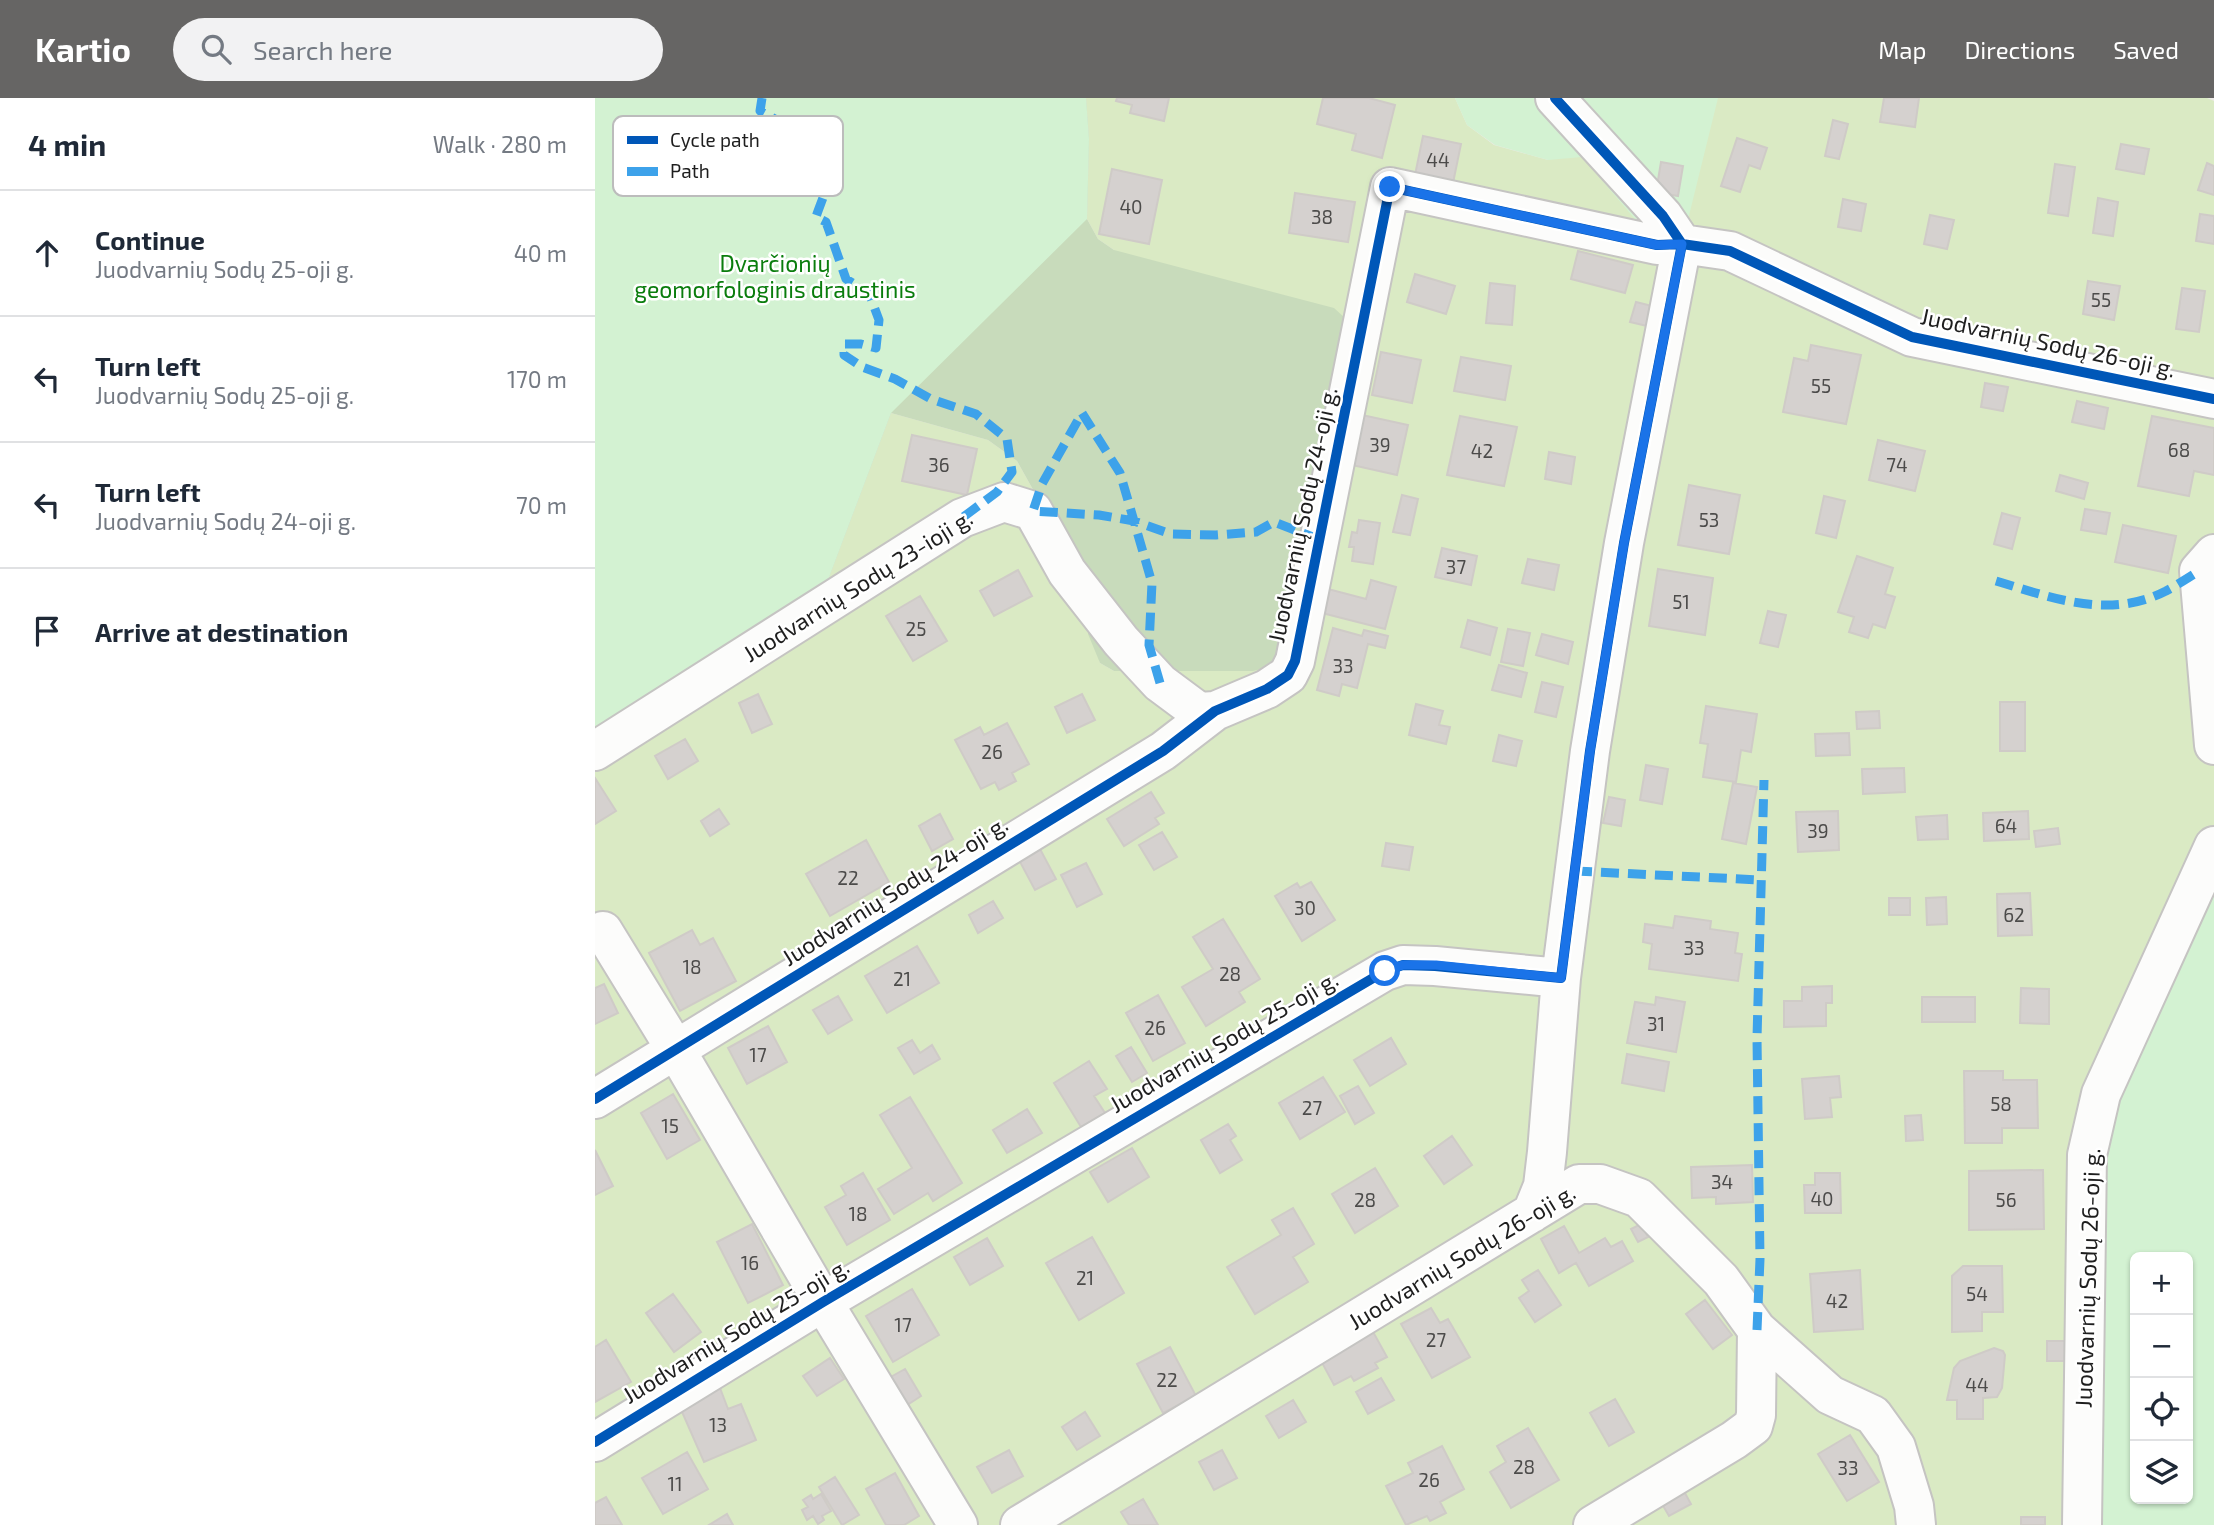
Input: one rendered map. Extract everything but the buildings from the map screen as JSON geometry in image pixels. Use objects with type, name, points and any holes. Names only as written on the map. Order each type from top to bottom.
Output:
[{"type":"street","points":[[1532,1213],[1543,1186],[1561,978],[1590,751],[1622,556],[1682,244],[1663,216],[1555,98]]},
{"type":"street","name":"Juodvarnių Sodų 24-oji g.","points":[[595,1099],[1163,751],[1215,711],[1267,689],[1287,675],[1295,661],[1390,187],[1657,245],[1682,244]]},
{"type":"street","name":"Juodvarnių Sodų 26-oji g.","points":[[1682,244],[1730,251],[1912,337],[2214,399]]},
{"type":"street","name":"Juodvarnių Sodų 23-ioji g.","points":[[595,751],[962,518],[1004,502],[1033,511],[1067,572],[1121,641],[1160,683],[1199,712],[1215,711]]},
{"type":"street","points":[[2214,554],[2199,571],[2214,746]]},
{"type":"street","name":"Juodvarnių Sodų 26-oji g.","points":[[2083,1525],[2087,1155],[2101,1094],[2214,846]]},
{"type":"street","points":[[603,930],[958,1525]]},
{"type":"street","name":"Juodvarnių Sodų 25-oji g.","points":[[595,1442],[823,1302],[1385,971],[1403,965],[1436,965],[1561,978]]},
{"type":"street","points":[[1547,1152],[1579,1184]]},
{"type":"street","name":"Juodvarnių Sodų 26-oji g.","points":[[1020,1525],[1579,1184],[1600,1184],[1639,1198],[1721,1280],[1757,1330],[1830,1395],[1873,1415],[1896,1447],[1914,1506],[1916,1525]]},
{"type":"street","points":[[1593,1525],[1753,1426],[1756,1415],[1757,1330]]},
{"type":"green space","name":"Dvarčionių geomorfologinis draustinis","points":[[595,98],[1086,98],[1089,139],[1087,219],[891,413],[822,596],[595,734]]},
{"type":"green space","points":[[1086,98],[1455,98],[1467,125],[1494,145],[1548,160],[1674,98],[2207,98],[2214,101],[2214,881],[2142,1010],[2091,1525],[595,1525],[595,734],[822,596],[891,413],[988,440],[1017,461],[1088,588],[1100,663],[1114,671],[1253,671],[1114,250],[1098,239],[1087,219],[1089,139]]},
{"type":"green space","points":[[1086,98],[1089,139],[1087,219],[1098,239],[1114,250],[1334,308],[1345,318],[1277,665],[1253,671],[1114,671],[1100,663],[1088,634],[1088,588],[1017,461],[988,440],[891,413],[822,596],[595,270],[806,196],[843,196],[843,183]]},
{"type":"green space","points":[[1455,98],[1718,98],[1682,244],[1657,245],[1582,157],[1548,160],[1495,145],[1467,125]]},
{"type":"green space","points":[[2214,881],[2214,1525],[2091,1525],[2101,1135]]},
{"type":"marked path","points":[[762,98],[760,111],[769,116]]},
{"type":"marked path","points":[[824,196],[816,217],[826,222],[846,279],[869,293],[879,320],[876,348],[861,344],[844,344],[844,355],[862,367],[895,379],[931,399],[976,414],[1007,439],[1012,472],[997,492],[962,518]]},
{"type":"marked path","points":[[1160,683],[1149,645],[1152,583],[1134,521],[1099,515],[1033,511],[1042,484],[1082,413],[1120,473],[1134,521],[1171,534],[1216,535],[1256,532],[1274,522],[1318,539]]},
{"type":"marked path","points":[[1996,581],[2081,603],[2123,604],[2145,600],[2166,591],[2199,571]]},
{"type":"marked path","points":[[1757,1330],[1760,1259],[1757,1038],[1764,780]]},
{"type":"marked path","points":[[1574,871],[1761,880]]},
{"type":"cycle path","points":[[595,1442],[823,1302],[1385,971],[1403,965],[1435,966],[1561,978],[1590,751],[1624,543],[1682,244],[1663,216],[1555,98]]},
{"type":"cycle path","points":[[595,1099],[1163,751],[1215,711],[1267,689],[1288,675],[1295,661],[1390,187],[1657,245],[1682,244],[1730,251],[1912,337],[2214,399]]},
{"type":"route","points":[[1385,971],[1403,965],[1436,965],[1561,978],[1590,751],[1624,543],[1682,244],[1657,245],[1390,187]]}]
